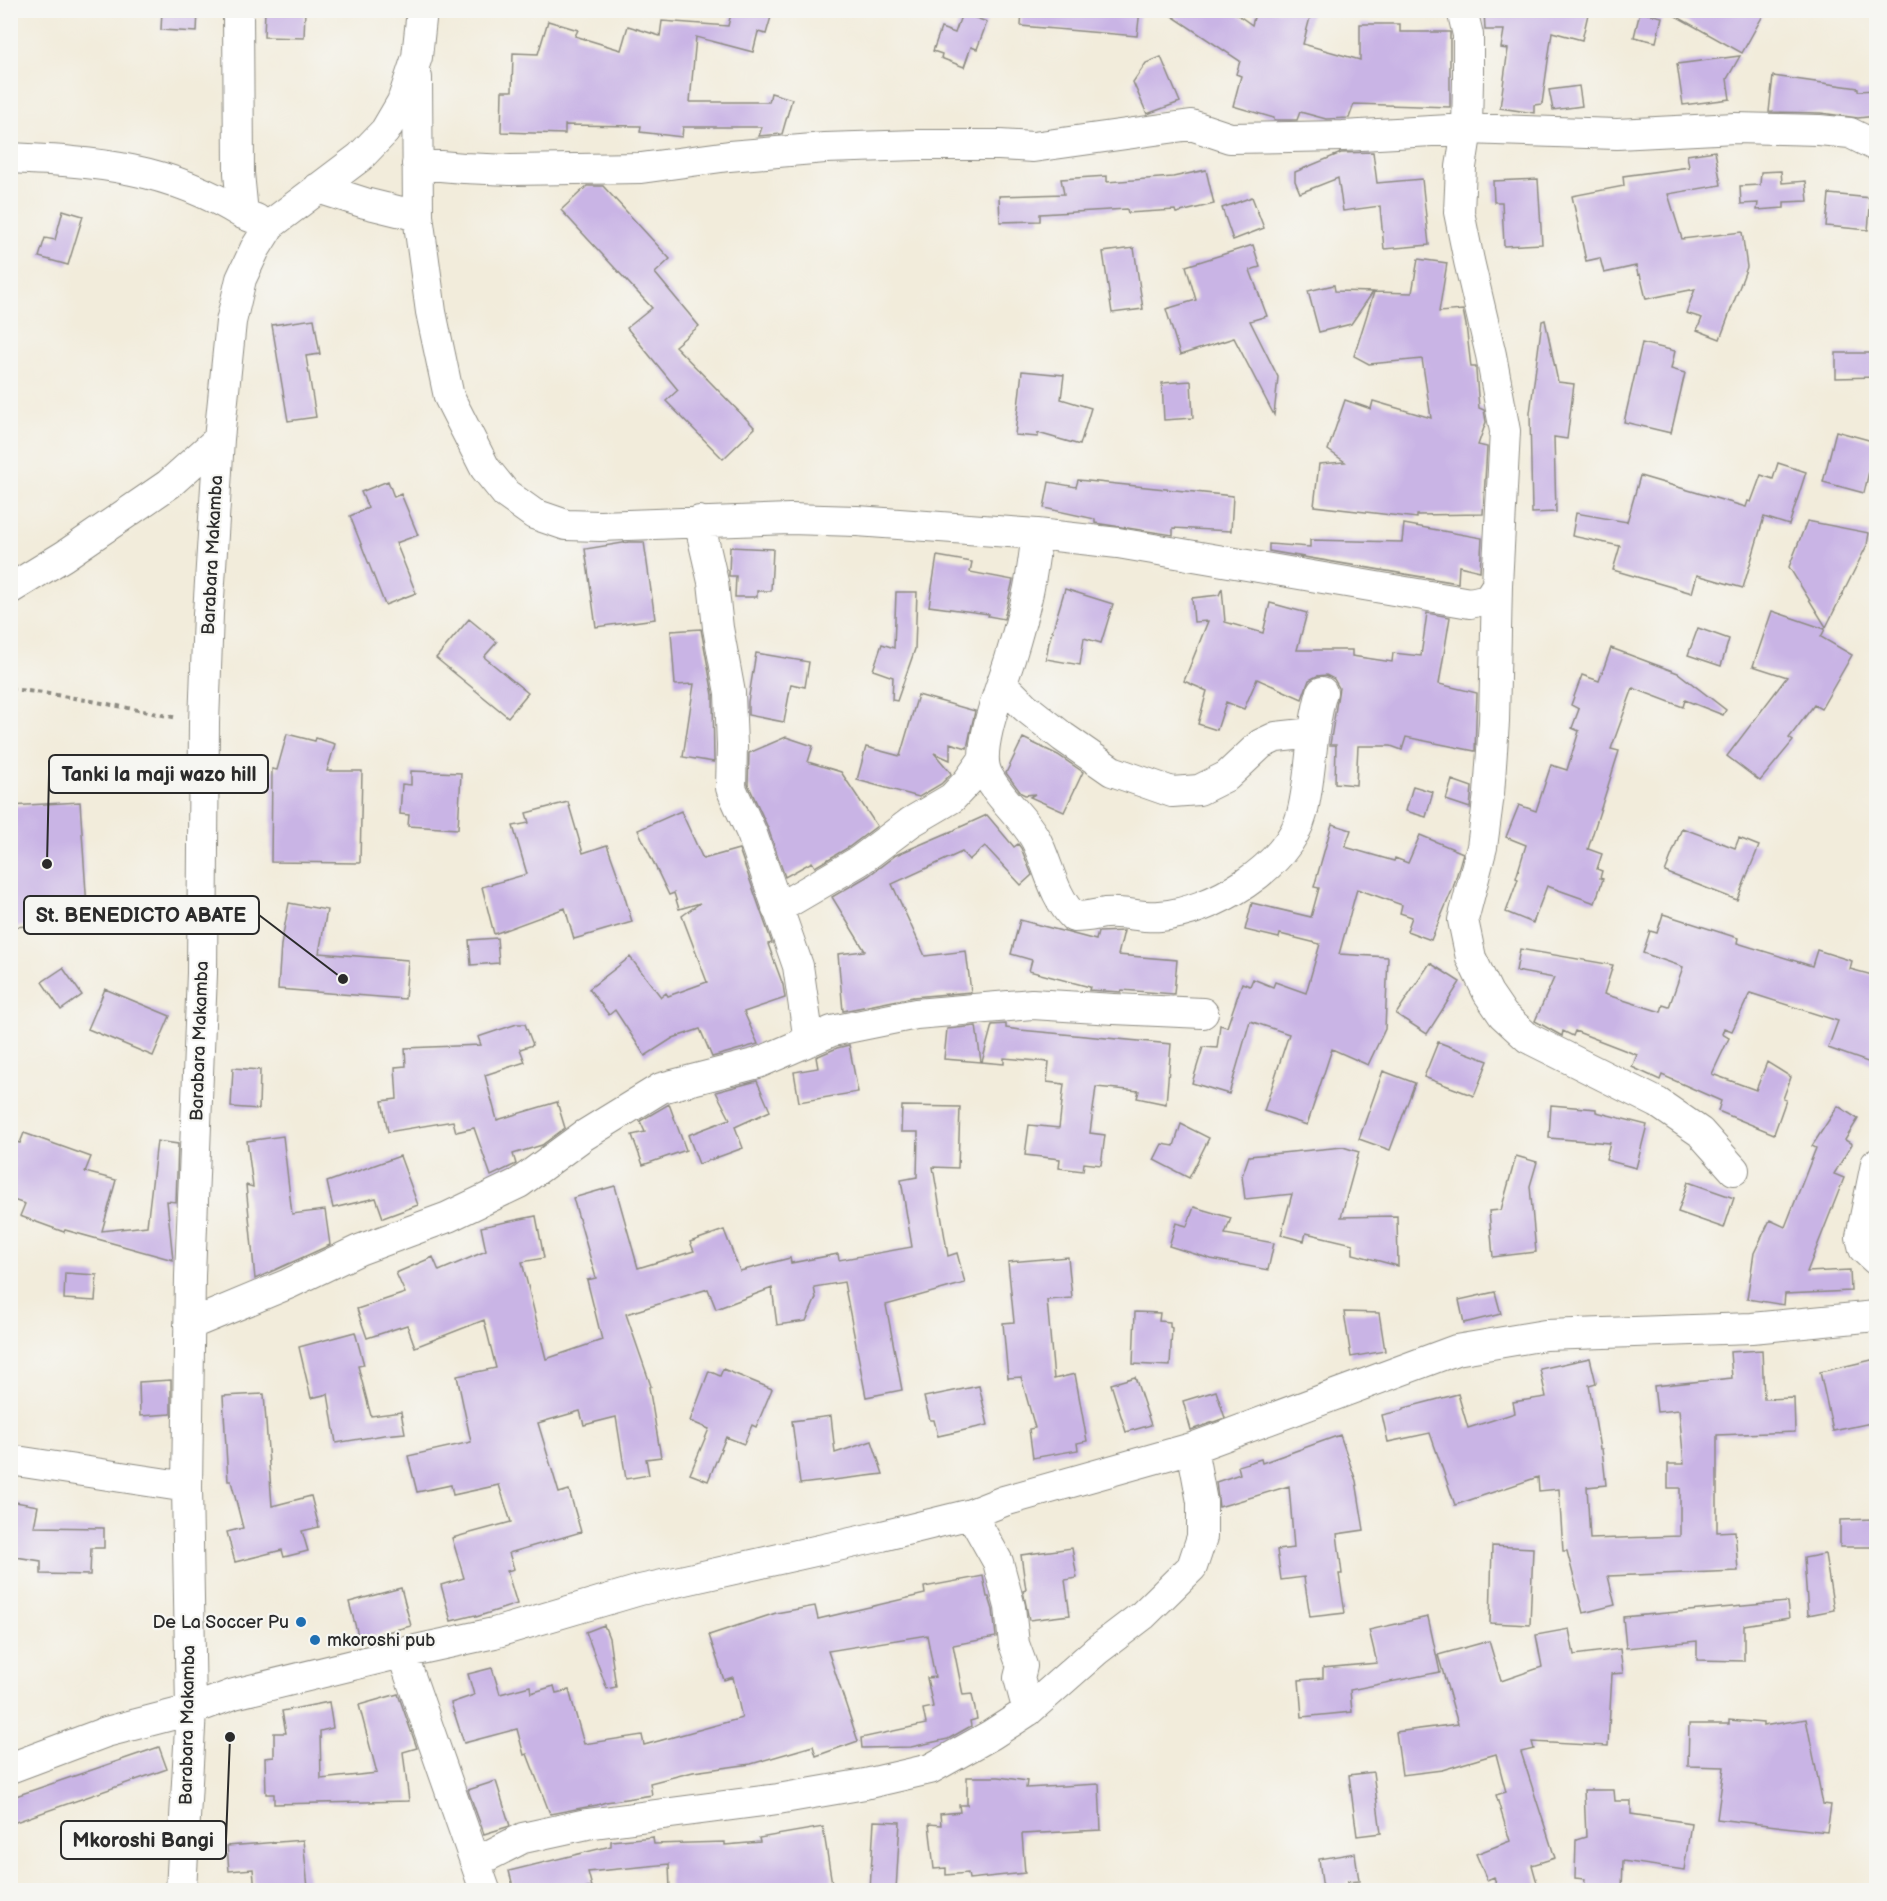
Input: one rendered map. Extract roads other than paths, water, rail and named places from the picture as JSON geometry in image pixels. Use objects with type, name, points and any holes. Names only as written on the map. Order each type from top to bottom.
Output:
[{"type":"street","points":[[238,10],[239,173],[256,220]]},
{"type":"street","name":"Barabara Makamba","points":[[182,1890],[191,1710],[187,1487],[189,1325],[202,973],[204,723],[219,439],[231,322],[241,279],[255,249],[256,220],[318,188],[360,157],[385,131],[402,102],[417,57],[422,10]]},
{"type":"street","points":[[1462,10],[1468,34],[1467,129],[1461,167],[1459,212],[1491,355],[1505,431],[1497,585],[1494,722],[1489,794],[1482,847],[1462,920],[1471,958],[1488,993],[1503,1015],[1528,1038],[1658,1103],[1700,1132],[1734,1170]]},
{"type":"street","points":[[417,57],[418,216],[431,312],[449,397],[485,468],[506,494],[534,514],[566,525],[600,526],[790,519],[1037,534],[1118,543],[1470,603],[1488,599],[1497,585]]},
{"type":"street","points":[[417,164],[510,170],[641,168],[729,156],[825,148],[918,145],[1033,147],[1191,125],[1230,138],[1343,136],[1467,129],[1617,134],[1735,128],[1819,130],[1850,133],[1876,146]]},
{"type":"street","points":[[10,158],[128,168],[183,184],[218,199],[256,220]]},
{"type":"street","points":[[318,188],[418,216]]},
{"type":"street","points":[[10,589],[64,556],[169,484],[219,439]]},
{"type":"street","points":[[699,521],[713,582],[718,628],[730,693],[731,788],[752,834],[798,966],[809,1041]]},
{"type":"street","points":[[777,909],[859,861],[911,822],[952,798],[983,760],[992,714],[1027,598],[1037,534]]},
{"type":"street","points":[[1002,684],[1063,737],[1112,771],[1172,792],[1199,790],[1227,776],[1261,744],[1276,737],[1313,733]]},
{"type":"street","points":[[983,760],[987,774],[1020,815],[1035,839],[1050,871],[1056,893],[1064,907],[1074,917],[1090,917],[1105,913],[1161,916],[1205,906],[1232,892],[1274,860],[1292,838],[1302,816],[1316,710],[1322,692]]},
{"type":"street","points":[[189,1325],[288,1284],[359,1250],[448,1217],[519,1183],[583,1136],[661,1088],[758,1063],[832,1031],[916,1014],[1032,1004],[1203,1013]]},
{"type":"street","points":[[1876,1164],[1861,1237],[1864,1249],[1876,1260]]},
{"type":"street","points":[[10,1768],[106,1732],[191,1710],[234,1694],[494,1633],[640,1590],[971,1514],[1004,1501],[1192,1448],[1456,1350],[1545,1335],[1752,1328],[1876,1316]]},
{"type":"street","points":[[476,1862],[523,1838],[587,1824],[778,1799],[865,1784],[930,1769],[991,1735],[1028,1711],[1097,1650],[1143,1616],[1192,1567],[1202,1537],[1202,1502],[1192,1448]]},
{"type":"street","points":[[10,1460],[187,1487]]},
{"type":"street","points":[[971,1514],[998,1562],[1010,1607],[1014,1644],[1022,1666],[1019,1678],[1028,1711]]},
{"type":"street","points":[[402,1653],[485,1890]]},
{"type":"place","name":"Tanki la maji wazo hill","points":[[47,864]]},
{"type":"place","name":"St. BENEDICTO ABATE","points":[[343,979]]},
{"type":"place","name":"De La Soccer Pu","points":[[301,1622]]},
{"type":"place","name":"mkoroshi pub","points":[[315,1640]]},
{"type":"place","name":"Mkoroshi Bangi","points":[[230,1737]]}]
